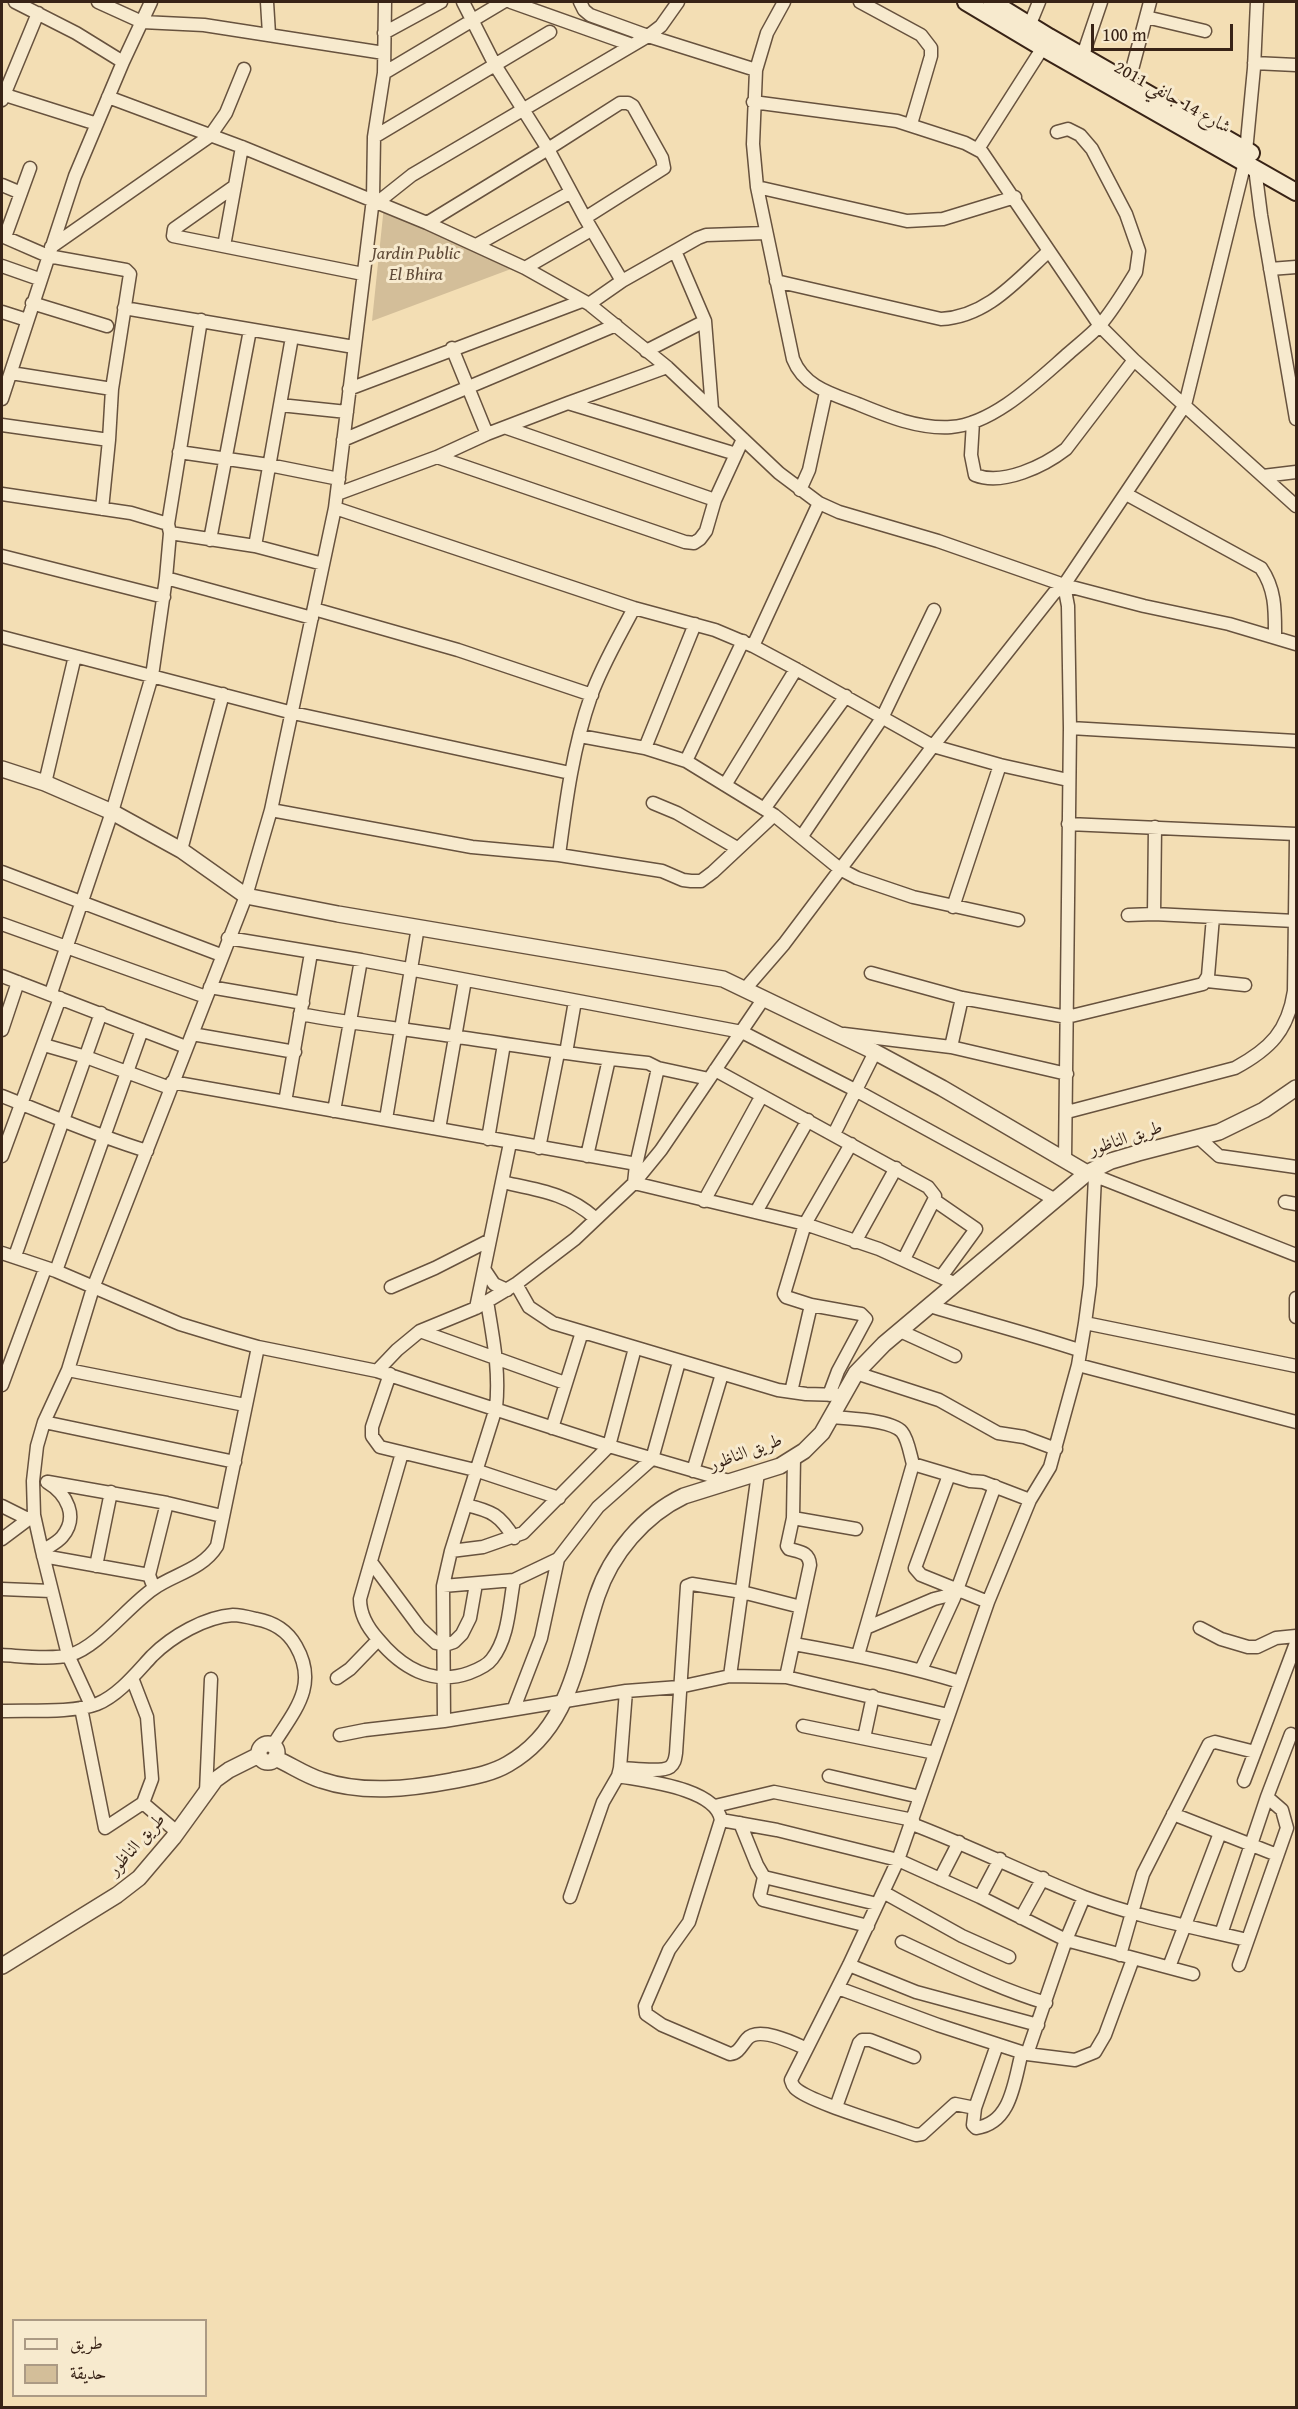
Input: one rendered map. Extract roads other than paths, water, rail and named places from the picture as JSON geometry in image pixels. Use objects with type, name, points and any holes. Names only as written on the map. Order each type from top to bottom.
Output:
[{"type":"main road","name":"شارع 14 جانفي 2011","points":[[966,2],[1046,42],[1249,160],[1296,178]]},
{"type":"main road","name":"شارع 14 جانفي 2011","points":[[992,2],[1030,24],[1046,42],[1083,55],[1129,81],[1296,192]]},
{"type":"street","points":[[15,2],[123,62]]},
{"type":"street","points":[[98,2],[142,22],[204,25],[384,53]]},
{"type":"street","points":[[2,399],[8,366],[27,320],[75,176],[151,2]]},
{"type":"street","points":[[267,2],[269,34]]},
{"type":"street","points":[[132,1678],[147,1717],[152,1779],[143,1803],[105,1828],[86,1707],[68,1655],[43,1553],[31,1517],[37,1446],[44,1422],[68,1370],[93,1288],[221,954],[246,896],[271,810],[293,713],[339,480],[363,274],[376,200],[374,137],[384,73],[385,2]]},
{"type":"street","points":[[384,33],[441,2]]},
{"type":"street","points":[[463,2],[495,65],[524,108],[591,230],[622,281]]},
{"type":"street","points":[[384,73],[503,2]]},
{"type":"street","points":[[512,2],[632,45]]},
{"type":"street","points":[[580,2],[590,15],[756,70]]},
{"type":"street","points":[[376,200],[524,108],[648,36],[661,26],[678,2]]},
{"type":"street","points":[[784,2],[767,33],[756,70],[753,144],[757,187],[784,325],[796,367],[809,383],[826,392],[915,424],[951,427],[973,422],[1011,401],[1100,326],[1136,272],[1137,243],[1126,214],[1092,149],[1080,135],[1068,129],[1057,132]]},
{"type":"street","points":[[860,2],[921,35],[931,48],[931,56],[911,124]]},
{"type":"street","points":[[1030,24],[1039,2]]},
{"type":"street","points":[[1083,55],[1101,2]]},
{"type":"street","points":[[1129,81],[1150,2]]},
{"type":"street","points":[[745,989],[784,944],[933,746],[1054,592],[1064,585],[1185,405],[1249,160],[1257,2]]},
{"type":"street","points":[[38,13],[2,96],[97,124]]},
{"type":"street","points":[[1146,17],[1205,31]]},
{"type":"street","points":[[374,137],[550,32]]},
{"type":"street","points":[[978,149],[1046,42]]},
{"type":"street","points":[[1254,63],[1296,65]]},
{"type":"street","points":[[49,251],[210,136],[226,113],[244,69]]},
{"type":"street","points":[[108,97],[376,200],[478,244],[586,302],[667,367],[743,439],[800,490],[819,503],[839,512],[938,541],[1064,585],[1296,644]]},
{"type":"street","points":[[427,223],[625,102],[633,106],[665,163],[661,171],[585,218]]},
{"type":"street","points":[[753,102],[911,124],[978,149],[1015,197],[1100,326],[1134,360],[1296,506]]},
{"type":"street","points":[[224,246],[242,147]]},
{"type":"street","points":[[1249,160],[1270,269],[1291,355],[1296,419]]},
{"type":"street","points":[[30,168],[3,237],[126,270],[130,274],[112,389],[110,441],[102,509]]},
{"type":"street","points":[[2,185],[21,193]]},
{"type":"street","points":[[235,186],[172,232],[173,236],[363,274]]},
{"type":"street","points":[[757,187],[907,221],[943,219],[1015,197]]},
{"type":"street","points":[[478,244],[571,192]]},
{"type":"street","points":[[525,268],[591,230]]},
{"type":"street","points":[[349,389],[452,348],[586,302],[706,235],[766,233]]},
{"type":"street","points":[[675,251],[705,321],[712,409]]},
{"type":"street","points":[[776,281],[941,319],[958,318],[988,305],[1049,251]]},
{"type":"street","points":[[2,266],[39,279]]},
{"type":"street","points":[[1270,269],[1296,267]]},
{"type":"street","points":[[32,303],[107,326]]},
{"type":"street","points":[[124,308],[354,347]]},
{"type":"street","points":[[2,312],[27,320]]},
{"type":"street","points":[[2,1156],[44,1045],[68,947],[112,812],[152,676],[164,597],[169,529],[179,452],[201,320]]},
{"type":"street","points":[[646,351],[705,321]]},
{"type":"street","points":[[344,440],[616,325]]},
{"type":"street","points":[[210,540],[250,330]]},
{"type":"street","points":[[255,546],[292,337]]},
{"type":"street","points":[[452,348],[487,434]]},
{"type":"street","points":[[973,422],[971,455],[975,475],[991,478],[1030,470],[1066,449],[1134,360]]},
{"type":"street","points":[[8,366],[112,389]]},
{"type":"street","points":[[337,494],[437,457],[487,434],[667,367]]},
{"type":"street","points":[[800,490],[809,470],[826,392]]},
{"type":"street","points":[[568,403],[736,454]]},
{"type":"street","points":[[279,405],[346,412]]},
{"type":"street","points":[[2,425],[110,441]]},
{"type":"street","points":[[507,428],[715,500]]},
{"type":"street","points":[[437,457],[685,542],[694,543],[706,531],[715,500],[743,439]]},
{"type":"street","points":[[179,452],[269,465],[339,480]]},
{"type":"street","points":[[1263,476],[1296,472]]},
{"type":"street","points":[[1126,494],[1261,568],[1270,582],[1275,599],[1275,637]]},
{"type":"street","points":[[2,495],[131,513],[169,529],[210,540],[255,546],[323,564]]},
{"type":"street","points":[[686,760],[819,503]]},
{"type":"street","points":[[335,508],[634,608],[695,624],[748,644],[933,746],[1000,765],[1068,780]]},
{"type":"street","points":[[2,556],[164,597]]},
{"type":"street","points":[[166,578],[458,650],[591,694]]},
{"type":"street","points":[[1064,585],[1068,606],[1070,728],[1065,1160]]},
{"type":"street","points":[[559,855],[570,773],[591,694],[634,608]]},
{"type":"street","points":[[802,836],[882,718],[934,610]]},
{"type":"street","points":[[645,748],[695,624]]},
{"type":"street","points":[[2,640],[75,656],[293,713],[570,773]]},
{"type":"street","points":[[45,783],[75,656]]},
{"type":"street","points":[[725,785],[796,669]]},
{"type":"street","points":[[180,850],[223,694]]},
{"type":"street","points":[[271,810],[330,819],[472,847],[559,855],[662,871],[683,880],[701,880],[737,848],[769,812],[846,696]]},
{"type":"street","points":[[1070,728],[1296,741]]},
{"type":"street","points":[[580,736],[645,748],[686,760],[769,812],[840,868],[857,878],[885,889],[953,907],[1018,920]]},
{"type":"street","points":[[953,907],[1000,765]]},
{"type":"street","points":[[2,769],[45,783],[112,812],[180,850],[246,896],[296,907],[723,979],[942,1088],[1091,1174],[1296,1256]]},
{"type":"street","points":[[653,803],[677,813],[737,848]]},
{"type":"street","points":[[1068,824],[1296,834]]},
{"type":"street","points":[[1154,914],[1155,827]]},
{"type":"street","points":[[1067,1112],[1235,1068],[1264,1050],[1276,1039],[1291,1009],[1294,991],[1296,839]]},
{"type":"street","points":[[2,872],[221,954]]},
{"type":"street","points":[[1128,915],[1154,914],[1294,921]]},
{"type":"street","points":[[1207,981],[1213,917]]},
{"type":"street","points":[[2,924],[208,992],[302,1009],[351,1023],[648,1063],[658,1068],[712,1075],[808,1120],[896,1167],[928,1187],[935,1196],[934,1200],[904,1259]]},
{"type":"street","points":[[386,1119],[418,927]]},
{"type":"street","points":[[228,938],[361,960],[742,1032],[857,1090],[1054,1199]]},
{"type":"street","points":[[285,1102],[311,953]]},
{"type":"street","points":[[334,1111],[361,960]]},
{"type":"street","points":[[871,973],[962,998],[1067,1017],[1199,986],[1207,981],[1245,985]]},
{"type":"street","points":[[2,976],[186,1047]]},
{"type":"street","points":[[440,1129],[465,980]]},
{"type":"street","points":[[2,1030],[18,982]]},
{"type":"street","points":[[377,1371],[420,1331],[476,1308],[512,1287],[574,1239],[634,1183],[661,1150],[764,998]]},
{"type":"street","points":[[951,1047],[962,998]]},
{"type":"street","points":[[539,1148],[575,1000]]},
{"type":"street","points":[[15,1256],[101,1013]]},
{"type":"street","points":[[2,1385],[104,1138],[142,1030]]},
{"type":"street","points":[[833,1033],[951,1047],[1067,1074]]},
{"type":"street","points":[[192,1034],[295,1052]]},
{"type":"street","points":[[488,1139],[504,1044]]},
{"type":"street","points":[[44,1045],[171,1085],[386,1119],[636,1165]]},
{"type":"street","points":[[834,1134],[875,1053]]},
{"type":"street","points":[[587,1156],[609,1059]]},
{"type":"street","points":[[634,1183],[658,1068]]},
{"type":"street","name":"طريق الناظور","points":[[2,1966],[117,1895],[139,1878],[221,1775],[259,1755],[258,1751],[262,1745],[267,1743],[274,1752],[318,1779],[344,1786],[392,1788],[433,1785],[496,1770],[531,1748],[547,1730],[566,1700],[597,1595],[616,1557],[651,1517],[670,1502],[780,1466],[812,1444],[831,1417],[836,1395],[884,1344],[1054,1199],[1091,1174],[1111,1161],[1198,1138],[1245,1121],[1296,1088]]},
{"type":"street","points":[[2,1096],[63,1119],[104,1138],[147,1151]]},
{"type":"street","points":[[704,1201],[761,1097]]},
{"type":"street","points":[[756,1212],[808,1120]]},
{"type":"street","points":[[1198,1138],[1219,1156],[1296,1167]]},
{"type":"street","points":[[476,1308],[510,1143]]},
{"type":"street","points":[[484,1269],[494,1284],[512,1287],[529,1307],[543,1318],[582,1332],[679,1362],[791,1392],[836,1395],[838,1371],[867,1319],[861,1314],[811,1305],[784,1296],[806,1224],[851,1144]]},
{"type":"street","points":[[855,1242],[896,1167]]},
{"type":"street","points":[[975,2108],[956,2104],[922,2134],[916,2135],[802,2093],[792,2084],[791,2080],[805,2048],[838,1988],[898,1860],[988,1602],[1030,1500],[1050,1467],[1056,1449],[1078,1365],[1090,1285],[1091,1174]]},
{"type":"street","points":[[502,1182],[559,1195],[578,1204],[595,1218]]},
{"type":"street","points":[[634,1183],[806,1224],[904,1259],[956,1284]]},
{"type":"street","points":[[934,1200],[976,1229],[942,1277]]},
{"type":"street","points":[[391,1287],[490,1240]]},
{"type":"street","points":[[2,1253],[15,1256],[180,1324],[258,1347],[390,1374],[609,1446],[729,1481]]},
{"type":"street","points":[[1296,1298],[1296,1317]]},
{"type":"street","points":[[444,1721],[443,1586],[451,1551],[496,1408],[498,1384],[496,1358],[487,1302]]},
{"type":"street","points":[[791,1392],[811,1305]]},
{"type":"street","points":[[930,1306],[992,1325],[1022,1331],[1079,1350]]},
{"type":"street","points":[[1085,1323],[1296,1366]]},
{"type":"street","points":[[420,1331],[565,1383]]},
{"type":"street","points":[[900,1331],[955,1356]]},
{"type":"street","points":[[552,1428],[582,1332]]},
{"type":"street","points":[[2,1655],[68,1655],[87,1648],[154,1588],[200,1564],[213,1552],[217,1546],[258,1347]]},
{"type":"street","points":[[451,1551],[483,1547],[523,1533],[609,1446],[635,1348]]},
{"type":"street","points":[[514,1708],[541,1638],[558,1559],[598,1507],[652,1459],[679,1362]]},
{"type":"street","points":[[1078,1365],[1296,1422]]},
{"type":"street","points":[[68,1370],[245,1405]]},
{"type":"street","points":[[856,1373],[939,1400],[998,1432],[1024,1437],[1056,1449]]},
{"type":"street","points":[[390,1374],[376,1414],[372,1436],[380,1447],[476,1470],[559,1498]]},
{"type":"street","points":[[693,1471],[722,1374]]},
{"type":"street","points":[[831,1417],[896,1427],[904,1435],[913,1464],[868,1627],[858,1655]]},
{"type":"street","points":[[44,1422],[235,1462]]},
{"type":"street","points":[[402,1453],[360,1599],[360,1611],[386,1650],[410,1669],[444,1678],[458,1677],[475,1671],[492,1659],[505,1636],[514,1580]]},
{"type":"street","points":[[786,1677],[795,1644],[810,1562],[804,1553],[789,1549],[787,1546],[793,1518],[794,1457]]},
{"type":"street","points":[[913,1464],[995,1486],[1030,1500]]},
{"type":"street","points":[[730,1676],[758,1473]]},
{"type":"street","points":[[949,1475],[914,1566],[918,1573],[955,1595]]},
{"type":"street","points":[[33,1481],[111,1492],[222,1516]]},
{"type":"street","points":[[43,1553],[60,1539],[68,1528],[71,1516],[68,1503],[61,1492],[48,1482]]},
{"type":"street","points":[[921,1670],[955,1595],[995,1486]]},
{"type":"street","points":[[96,1566],[111,1492]]},
{"type":"street","points":[[154,1588],[150,1575],[167,1503]]},
{"type":"street","points":[[466,1505],[492,1512],[505,1523],[514,1538]]},
{"type":"street","points":[[2,1506],[31,1517]]},
{"type":"street","points":[[2,1539],[31,1517]]},
{"type":"street","points":[[793,1518],[856,1529]]},
{"type":"street","points":[[43,1553],[96,1566],[150,1575]]},
{"type":"street","points":[[443,1586],[514,1580],[558,1559]]},
{"type":"street","points":[[370,1562],[420,1628],[436,1643],[445,1645],[454,1642],[462,1634],[470,1618],[476,1584]]},
{"type":"street","points":[[619,1772],[665,1769],[674,1762],[686,1588],[692,1584],[742,1592],[801,1607]]},
{"type":"street","points":[[2,1589],[51,1591]]},
{"type":"street","points":[[868,1627],[941,1596],[955,1595],[988,1602]]},
{"type":"street","points":[[2,1711],[86,1707],[99,1704],[132,1678],[155,1653],[175,1639],[200,1624],[216,1618],[235,1615],[264,1620],[273,1624],[291,1638],[302,1656],[306,1670],[306,1685],[296,1711],[274,1752]]},
{"type":"street","points":[[1200,1628],[1221,1639],[1248,1647],[1257,1647],[1276,1638],[1296,1636]]},
{"type":"street","points":[[337,1678],[350,1669],[378,1640]]},
{"type":"street","points":[[1244,1781],[1296,1643]]},
{"type":"street","points":[[795,1644],[858,1655],[960,1682]]},
{"type":"street","points":[[340,1735],[444,1721],[626,1691],[679,1687],[730,1676],[786,1677],[948,1715]]},
{"type":"street","points":[[206,1792],[211,1679]]},
{"type":"street","points":[[570,1897],[603,1802],[619,1772],[626,1691]]},
{"type":"street","points":[[864,1738],[873,1696]]},
{"type":"street","points":[[803,1726],[935,1754]]},
{"type":"street","points":[[1221,1934],[1267,1797],[1292,1734]]},
{"type":"street","points":[[1120,1955],[1143,1874],[1209,1744],[1215,1742],[1255,1752]]},
{"type":"street","points":[[619,1772],[686,1790],[715,1806],[721,1820],[696,1904],[689,1922],[669,1950],[645,2007],[646,2014],[662,2025],[730,2054],[739,2050],[751,2035],[757,2034],[781,2039],[805,2048]]},
{"type":"street","points":[[830,1776],[920,1797]]},
{"type":"street","points":[[715,1806],[774,1792],[912,1822],[1084,1897],[1185,1926],[1247,1940]]},
{"type":"street","points":[[1239,1965],[1287,1828],[1282,1810],[1267,1797]]},
{"type":"street","points":[[143,1803],[177,1832]]},
{"type":"street","points":[[1173,1814],[1277,1855]]},
{"type":"street","points":[[721,1820],[898,1860],[980,1897],[1066,1940],[1193,1974]]},
{"type":"street","points":[[740,1823],[764,1877],[760,1894],[763,1900],[868,1926]]},
{"type":"street","points":[[1169,1967],[1220,1833]]},
{"type":"street","points":[[940,1878],[959,1842]]},
{"type":"street","points":[[980,1897],[1000,1859]]},
{"type":"street","points":[[764,1877],[877,1904]]},
{"type":"street","points":[[1021,1918],[1043,1878]]},
{"type":"street","points":[[883,1892],[962,1935],[1009,1957]]},
{"type":"street","points":[[997,2044],[975,2108],[973,2125],[976,2128],[994,2122],[1004,2112],[1046,2003],[1066,1940],[1084,1897]]},
{"type":"street","points":[[902,1942],[956,1969],[1017,1994],[1046,2003]]},
{"type":"street","points":[[838,1988],[880,2005],[1025,2053],[1075,2060],[1095,2052],[1105,2036],[1133,1959]]},
{"type":"street","points":[[849,1965],[916,1992],[1038,2025]]},
{"type":"street","points":[[836,2107],[862,2040],[870,2040],[914,2057]]},
{"type":"park label","name":"Jardin Public El Bhira","points":[[416,264]]}]
